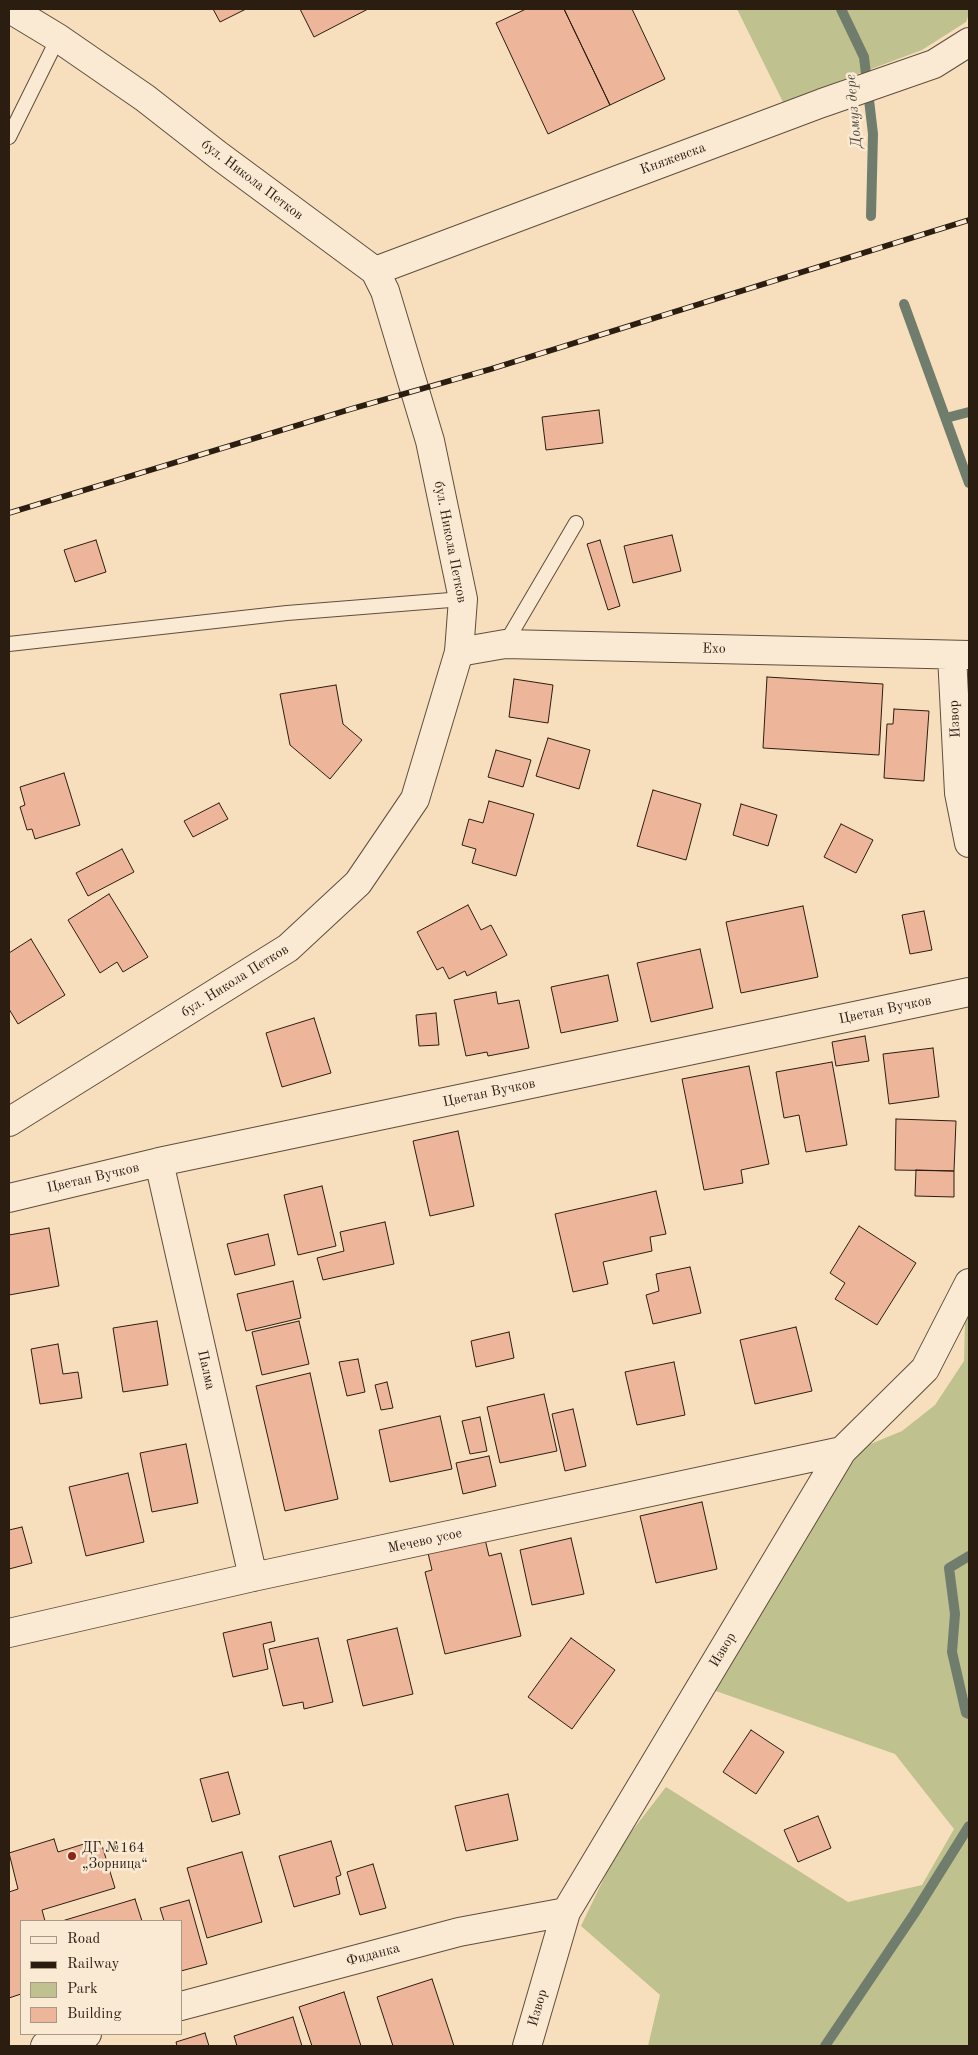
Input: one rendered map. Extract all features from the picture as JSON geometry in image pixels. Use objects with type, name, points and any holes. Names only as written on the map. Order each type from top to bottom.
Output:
[{"type":"street","name":"бул. Никола Петков","points":[[9,1122],[288,948],[358,883],[415,799],[459,652],[463,599],[430,441],[385,291],[375,271],[218,155],[145,98],[58,38],[10,9]]},
{"type":"street","name":"Княжевска","points":[[375,271],[822,103],[934,64],[969,42]]},
{"type":"street","name":"Ехо","points":[[459,652],[505,644],[960,655]]},
{"type":"street","name":"Извор","points":[[960,655],[959,793],[969,843]]},
{"type":"street","name":"Цветан Вучков","points":[[9,1198],[159,1162],[969,992]]},
{"type":"street","name":"Палма","points":[[159,1162],[253,1577]]},
{"type":"street","name":"Извор","points":[[527,2046],[566,1912],[842,1451],[925,1369],[969,1283]]},
{"type":"street","name":"Мечево усое","points":[[9,1634],[253,1577],[842,1451]]},
{"type":"street","name":"Фиданка","points":[[182,2006],[460,1932],[566,1912]]},
{"type":"street","points":[[45,2046],[84,2035]]},
{"type":"lane","points":[[9,137],[58,38]]},
{"type":"lane","points":[[505,644],[576,523]]},
{"type":"lane","points":[[9,644],[287,613],[463,599]]},
{"type":"green space","points":[[737,9],[969,9],[969,14],[966,22],[922,50],[783,102]]},
{"type":"green space","points":[[969,1314],[969,2046],[648,2046],[660,1995],[581,1926],[618,1849],[666,1787],[848,1902],[922,1885],[954,1829],[895,1754],[713,1690],[840,1477],[866,1446],[902,1431],[935,1405],[964,1361],[965,1320]]},
{"type":"building","points":[[213,9],[246,9],[220,22]]},
{"type":"building","points":[[300,9],[368,9],[314,37]]},
{"type":"building","points":[[526,9],[564,9],[610,105],[548,134],[496,23]]},
{"type":"building","points":[[564,9],[632,9],[665,79],[610,105]]},
{"type":"building","points":[[599,410],[603,443],[546,450],[542,417]]},
{"type":"building","points":[[672,535],[681,571],[633,583],[624,546]]},
{"type":"building","points":[[96,540],[106,572],[75,582],[64,550]]},
{"type":"building","points":[[600,540],[620,606],[608,610],[587,544]]},
{"type":"building","points":[[767,677],[883,684],[879,755],[763,748]]},
{"type":"building","points":[[514,679],[553,685],[548,723],[509,717]]},
{"type":"building","points":[[336,685],[343,724],[362,740],[330,779],[290,745],[280,694]]},
{"type":"building","points":[[894,709],[929,711],[924,781],[884,778],[887,724],[893,724]]},
{"type":"building","points":[[548,738],[590,750],[579,789],[536,776]]},
{"type":"building","points":[[496,750],[531,760],[523,787],[488,777]]},
{"type":"building","points":[[64,773],[80,825],[35,839],[32,829],[27,830],[20,807],[25,805],[20,787]]},
{"type":"building","points":[[653,790],[701,804],[686,860],[637,846]]},
{"type":"building","points":[[489,801],[534,814],[516,876],[472,863],[476,849],[462,845],[469,819],[483,823]]},
{"type":"building","points":[[219,803],[228,819],[193,837],[184,821]]},
{"type":"building","points":[[741,804],[777,815],[768,846],[733,835]]},
{"type":"building","points":[[841,824],[873,840],[856,873],[824,857]]},
{"type":"building","points":[[122,849],[134,872],[88,896],[76,873]]},
{"type":"building","points":[[109,894],[148,957],[123,972],[117,962],[100,973],[68,920]]},
{"type":"building","points":[[468,905],[481,930],[491,925],[507,955],[467,976],[465,971],[449,979],[443,967],[437,970],[417,932]]},
{"type":"building","points":[[803,906],[818,977],[741,993],[726,922]]},
{"type":"building","points":[[924,911],[932,950],[910,954],[902,915]]},
{"type":"building","points":[[31,939],[65,995],[18,1024],[9,1009],[9,953]]},
{"type":"building","points":[[700,949],[713,1008],[651,1022],[637,963]]},
{"type":"building","points":[[608,975],[618,1021],[561,1033],[551,987]]},
{"type":"building","points":[[496,992],[498,1004],[519,1000],[529,1048],[488,1056],[487,1052],[466,1056],[454,1000]]},
{"type":"building","points":[[436,1013],[439,1045],[419,1046],[416,1015]]},
{"type":"building","points":[[314,1018],[331,1073],[282,1087],[266,1033]]},
{"type":"building","points":[[865,1036],[869,1061],[836,1066],[832,1042]]},
{"type":"building","points":[[933,1048],[939,1097],[889,1104],[883,1054]]},
{"type":"building","points":[[832,1062],[847,1145],[806,1152],[799,1115],[784,1118],[776,1072]]},
{"type":"building","points":[[749,1066],[769,1164],[741,1170],[743,1183],[704,1190],[682,1079]]},
{"type":"building","points":[[896,1119],[956,1121],[954,1171],[895,1170]]},
{"type":"building","points":[[458,1131],[474,1206],[430,1216],[413,1141]]},
{"type":"building","points":[[916,1170],[954,1171],[954,1197],[915,1196]]},
{"type":"building","points":[[322,1186],[336,1246],[298,1255],[284,1195]]},
{"type":"building","points":[[656,1191],[666,1234],[650,1237],[652,1251],[603,1262],[608,1284],[573,1292],[555,1214]]},
{"type":"building","points":[[385,1222],[394,1264],[323,1280],[317,1258],[344,1251],[340,1232]]},
{"type":"building","points":[[859,1226],[916,1263],[877,1325],[835,1299],[845,1283],[830,1273]]},
{"type":"building","points":[[49,1228],[59,1286],[9,1295],[9,1235]]},
{"type":"building","points":[[268,1234],[275,1265],[235,1275],[227,1244]]},
{"type":"building","points":[[690,1267],[701,1313],[653,1324],[646,1295],[659,1291],[656,1274]]},
{"type":"building","points":[[293,1281],[301,1318],[246,1331],[237,1294]]},
{"type":"building","points":[[157,1321],[168,1385],[123,1392],[113,1328]]},
{"type":"building","points":[[299,1321],[309,1364],[262,1375],[252,1332]]},
{"type":"building","points":[[796,1327],[812,1391],[755,1404],[740,1340]]},
{"type":"building","points":[[509,1332],[514,1358],[476,1367],[471,1341]]},
{"type":"building","points":[[58,1344],[63,1374],[78,1372],[82,1398],[40,1404],[31,1349]]},
{"type":"building","points":[[358,1359],[365,1392],[347,1396],[339,1362]]},
{"type":"building","points":[[674,1362],[685,1415],[637,1425],[625,1372]]},
{"type":"building","points":[[310,1373],[338,1499],[285,1511],[256,1386]]},
{"type":"building","points":[[387,1382],[393,1408],[381,1410],[375,1385]]},
{"type":"building","points":[[544,1394],[557,1451],[500,1463],[487,1407]]},
{"type":"building","points":[[573,1409],[586,1466],[565,1471],[552,1414]]},
{"type":"building","points":[[440,1416],[452,1469],[390,1482],[379,1430]]},
{"type":"building","points":[[480,1417],[487,1451],[470,1454],[462,1421]]},
{"type":"building","points":[[186,1444],[198,1503],[152,1512],[140,1453]]},
{"type":"building","points":[[489,1456],[496,1486],[463,1494],[456,1463]]},
{"type":"building","points":[[128,1473],[144,1542],[86,1556],[69,1487]]},
{"type":"building","points":[[702,1502],[717,1569],[656,1583],[640,1516]]},
{"type":"building","points":[[22,1527],[32,1563],[9,1569],[9,1530]]},
{"type":"building","points":[[484,1535],[489,1556],[501,1553],[521,1636],[445,1654],[425,1572],[432,1570],[427,1549]]},
{"type":"building","points":[[571,1538],[584,1594],[532,1605],[520,1550]]},
{"type":"building","points":[[271,1622],[275,1641],[263,1644],[268,1669],[233,1677],[223,1633]]},
{"type":"building","points":[[397,1628],[413,1694],[363,1706],[347,1640]]},
{"type":"building","points":[[318,1638],[333,1702],[304,1709],[303,1702],[283,1706],[269,1649]]},
{"type":"building","points":[[571,1638],[615,1670],[572,1729],[528,1697]]},
{"type":"building","points":[[751,1730],[784,1752],[756,1794],[723,1772]]},
{"type":"building","points":[[228,1772],[240,1814],[212,1822],[200,1779]]},
{"type":"building","points":[[508,1794],[518,1840],[466,1851],[455,1806]]},
{"type":"building","points":[[818,1816],[831,1848],[798,1862],[784,1830]]},
{"type":"building","points":[[54,1839],[58,1852],[100,1839],[115,1888],[42,1910],[45,1920],[20,1920],[20,1994],[9,1998],[9,1892],[18,1889],[9,1853]]},
{"type":"building","points":[[331,1841],[341,1875],[336,1877],[340,1894],[294,1907],[279,1856]]},
{"type":"building","points":[[242,1852],[262,1922],[207,1938],[187,1868]]},
{"type":"building","points":[[373,1864],[386,1908],[360,1915],[347,1872]]},
{"type":"building","points":[[135,1899],[142,1920],[65,1920]]},
{"type":"building","points":[[189,1900],[207,1964],[182,1971],[182,1920],[164,1920],[160,1908]]},
{"type":"building","points":[[432,1979],[454,2046],[393,2046],[377,1997]]},
{"type":"building","points":[[344,1992],[361,2046],[312,2046],[299,2007]]},
{"type":"building","points":[[293,2017],[302,2046],[237,2046],[234,2036]]},
{"type":"building","points":[[205,2033],[209,2046],[177,2046],[176,2042]]},
{"type":"waterway","name":"Домуз дере","points":[[841,9],[864,57],[873,134],[871,216]]},
{"type":"waterway","name":"Домуз дере","points":[[904,304],[969,483]]},
{"type":"waterway","name":"Домуз дере","points":[[946,418],[969,412]]},
{"type":"waterway","points":[[969,1556],[949,1568],[955,1614],[952,1652],[966,1713],[969,1714]]},
{"type":"waterway","points":[[825,2046],[914,1914],[969,1826]]},
{"type":"railway","points":[[9,513],[351,409],[491,369],[969,220]]},
{"type":"place","name":"ДГ №164 „Зорница“","points":[[72,1856]]}]
